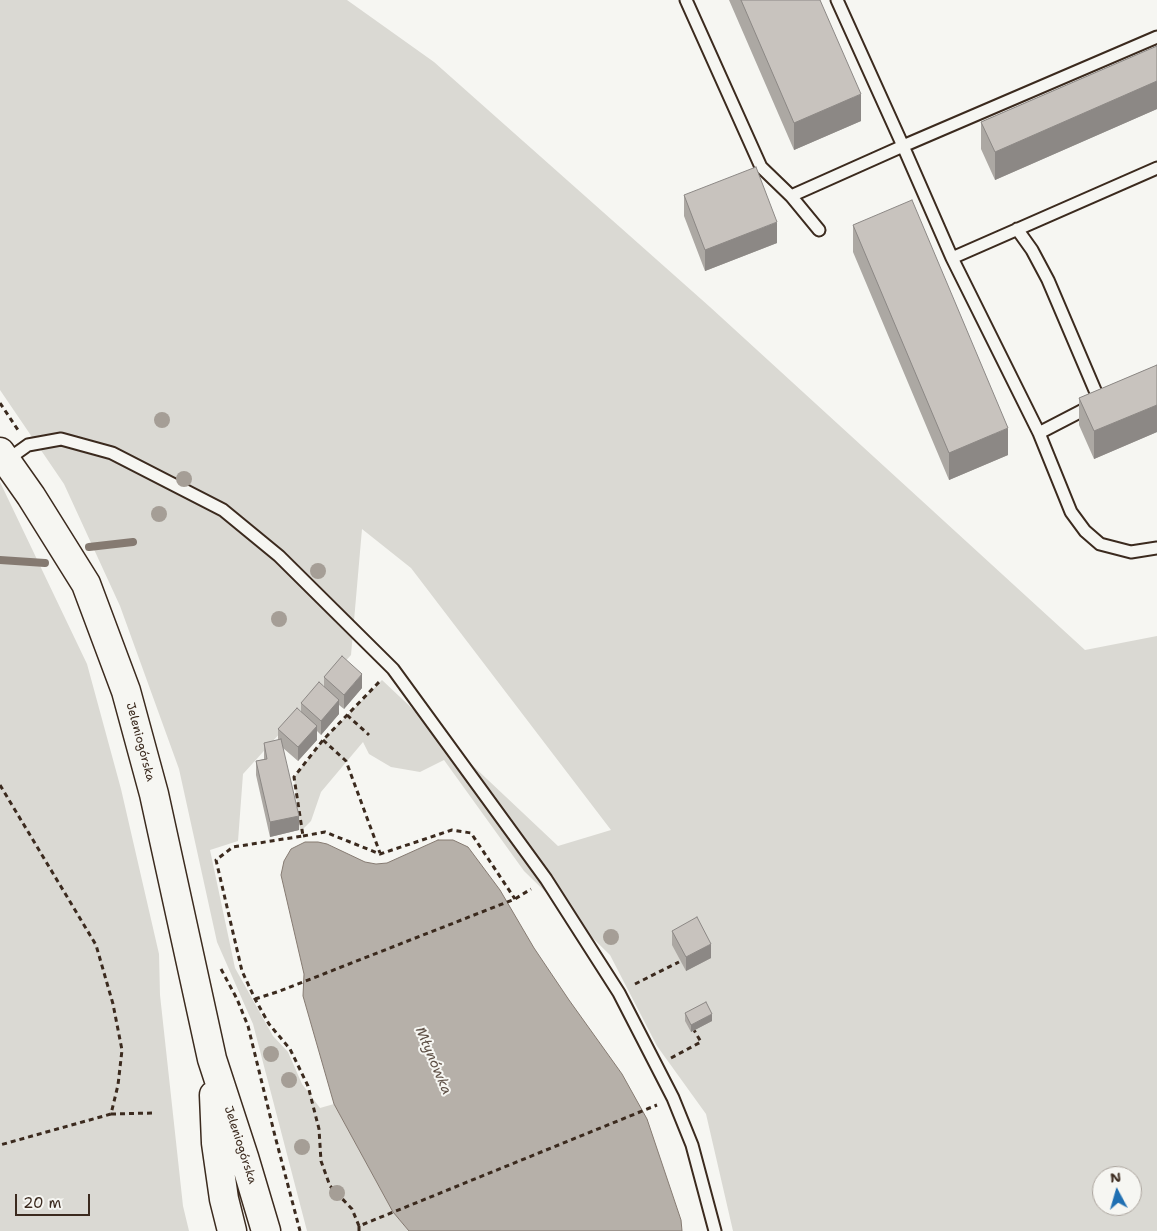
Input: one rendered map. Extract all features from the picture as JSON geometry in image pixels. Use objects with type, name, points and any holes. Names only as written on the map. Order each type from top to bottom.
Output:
[{"type":"street","name":"Jeleniogórska","points":[[4,456],[86,584],[126,691],[154,794],[212,1059],[266,1231]]},
{"type":"street","name":"Jeleniogórska","points":[[212,1059],[216,1143],[224,1198],[232,1231]]},
{"type":"lane","points":[[686,0],[761,167],[791,196],[819,230]]},
{"type":"lane","points":[[837,0],[952,258],[1039,433],[1071,512],[1085,531],[1100,544],[1130,552],[1157,548]]},
{"type":"lane","points":[[791,196],[1157,37]]},
{"type":"lane","points":[[952,258],[1157,168]]},
{"type":"lane","points":[[1017,229],[1032,250],[1048,280],[1104,400],[1039,433]]},
{"type":"lane","points":[[4,456],[28,445],[61,439],[112,453],[223,510],[279,556],[393,668],[546,879],[619,993],[673,1098],[692,1145],[715,1231]]},
{"type":"path","points":[[303,836],[294,777],[323,740],[393,668]]},
{"type":"path","points":[[347,715],[369,735]]},
{"type":"path","points":[[323,740],[346,761],[380,854]]},
{"type":"path","points":[[0,785],[96,945],[113,1004],[122,1050],[118,1085],[111,1114]]},
{"type":"path","points":[[255,999],[280,991],[516,898],[471,833],[452,830],[380,854],[325,832],[233,847],[216,860],[242,971],[255,999],[269,1024],[290,1049],[308,1086],[319,1129],[321,1161],[330,1186],[352,1209],[359,1226],[359,1231]]},
{"type":"path","points":[[619,993],[679,962]]},
{"type":"path","points":[[657,1065],[702,1042],[694,1030]]},
{"type":"path","points":[[359,1226],[646,1110]]},
{"type":"path","points":[[0,1145],[111,1114],[154,1113]]},
{"type":"shaded area","points":[[0,0],[347,0],[434,62],[710,307],[1085,650],[1157,636],[1157,1231],[733,1231],[706,1114],[657,1046],[610,955],[524,871],[444,760],[420,772],[391,767],[369,754],[363,742],[321,792],[311,821],[300,832],[294,777],[323,740],[382,680],[558,846],[611,830],[411,568],[362,529],[351,655],[243,774],[238,841],[210,850],[235,968],[273,1036],[288,1052],[302,1084],[320,1108],[334,1104],[393,1212],[409,1231],[307,1231],[253,1024],[217,942],[179,769],[120,606],[64,484],[0,390]]},
{"type":"shaded area","points":[[0,482],[87,664],[121,789],[159,954],[160,995],[183,1206],[189,1231],[0,1231]]},
{"type":"water","points":[[438,840],[453,840],[468,847],[500,890],[534,948],[622,1074],[647,1119],[681,1220],[682,1231],[409,1231],[393,1212],[334,1104],[303,996],[304,974],[281,875],[284,861],[291,849],[305,842],[327,844],[365,862],[376,864],[387,863]]},
{"type":"building","points":[[741,0],[820,0],[861,94],[794,123]]},
{"type":"building","points":[[1157,46],[1157,81],[995,152],[981,122]]},
{"type":"building","points":[[756,167],[777,222],[705,250],[684,195]]},
{"type":"building","points":[[912,200],[1008,428],[949,453],[853,225]]},
{"type":"building","points":[[1157,365],[1157,405],[1094,431],[1079,398]]},
{"type":"building","points":[[342,656],[362,674],[344,695],[324,677]]},
{"type":"building","points":[[319,682],[339,700],[321,721],[301,703]]},
{"type":"building","points":[[297,708],[317,726],[298,747],[278,729]]},
{"type":"building","points":[[281,739],[299,816],[270,822],[256,761],[267,759],[264,743]]},
{"type":"building","points":[[697,917],[711,944],[686,957],[672,931]]},
{"type":"building","points":[[706,1002],[712,1014],[691,1025],[685,1013]]},
{"type":"waterway","name":"Młynówka","points":[[89,547],[133,542]]},
{"type":"waterway","name":"Młynówka","points":[[0,560],[45,563]]}]
